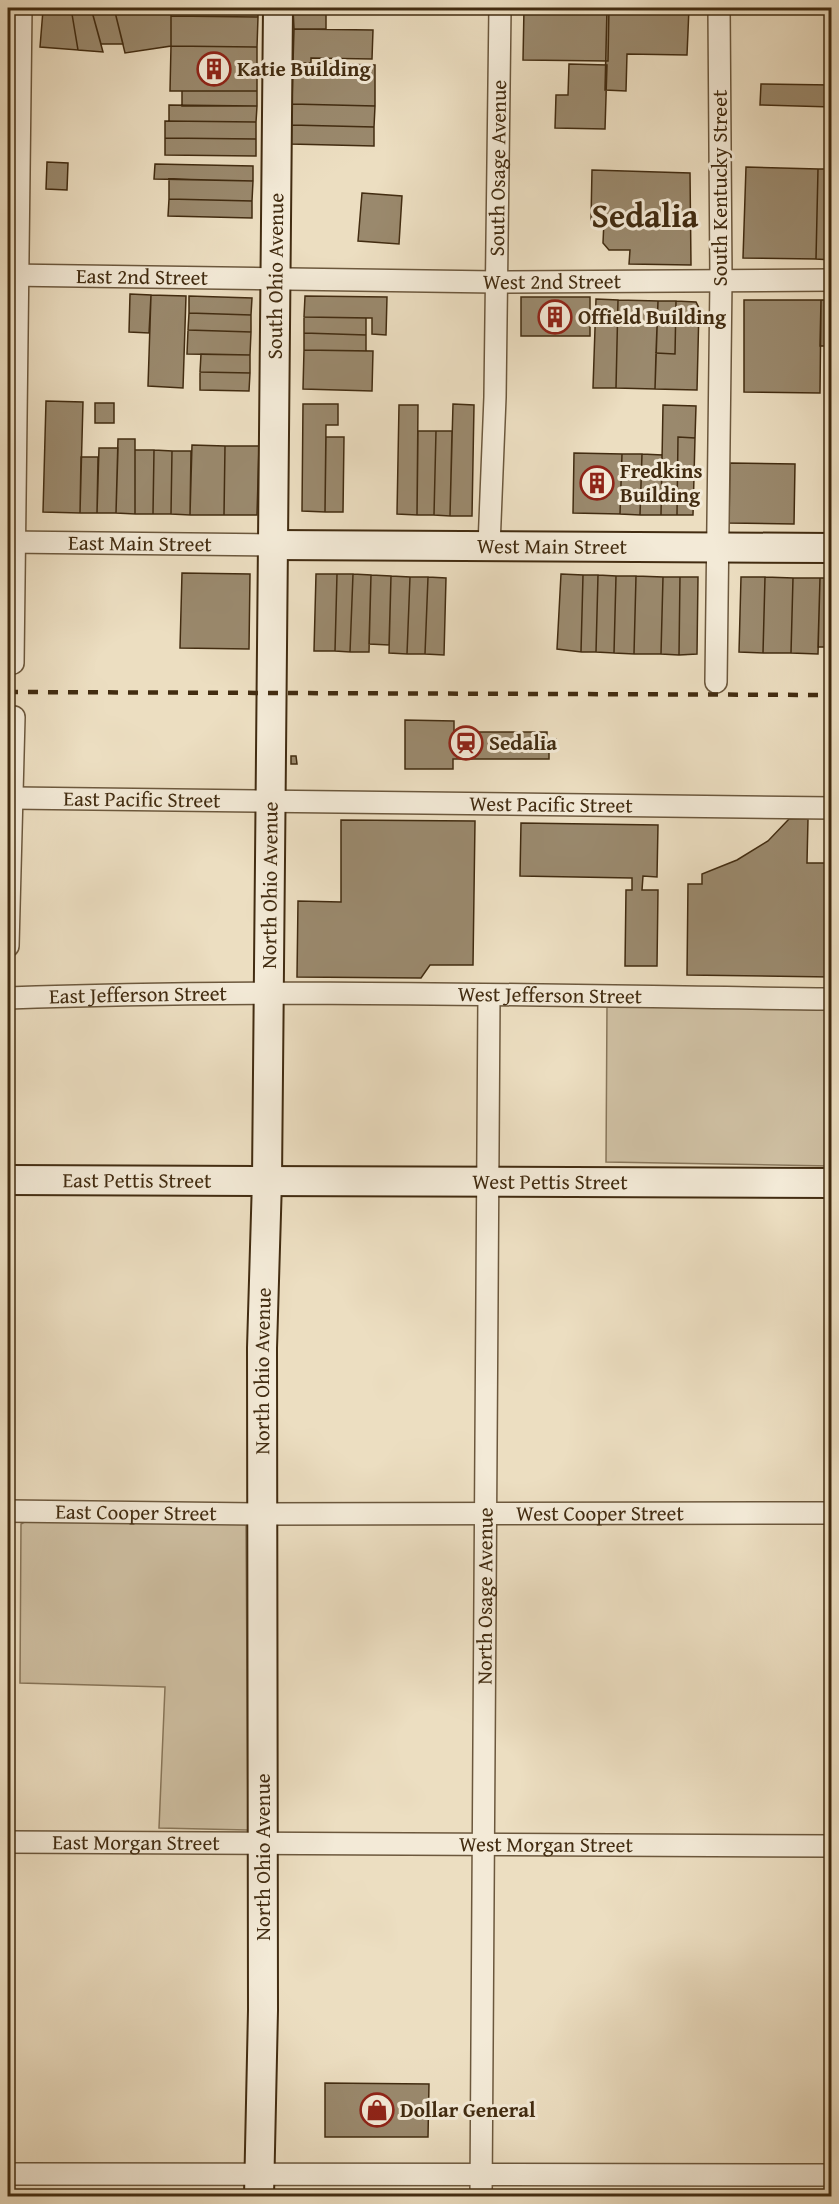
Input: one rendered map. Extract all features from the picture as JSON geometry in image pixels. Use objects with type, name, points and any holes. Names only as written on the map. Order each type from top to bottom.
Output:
[{"type":"main road","name":"South Ohio Avenue","points":[[272,545],[278,8]]},
{"type":"main road","name":"West Main Street","points":[[272,545],[831,548]]},
{"type":"main road","name":"North Ohio Avenue","points":[[259,2186],[263,2010],[262,1514],[272,545]]},
{"type":"main road","name":"East Pettis Street","points":[[8,1180],[267,1180]]},
{"type":"main road","name":"West Pettis Street","points":[[267,1180],[831,1183]]},
{"type":"street","points":[[13,663],[11,542],[13,275],[21,8]]},
{"type":"street","name":"South Osage Avenue","points":[[489,546],[495,397],[500,8]]},
{"type":"street","name":"South Kentucky Street","points":[[716,682],[721,280],[719,8]]},
{"type":"street","name":"East 2nd Street","points":[[13,275],[274,277]]},
{"type":"street","name":"West 2nd Street","points":[[274,277],[495,282],[831,280]]},
{"type":"street","name":"East Main Street","points":[[11,542],[272,545]]},
{"type":"street","points":[[8,946],[14,717]]},
{"type":"street","name":"East Pacific Street","points":[[13,798],[270,800]]},
{"type":"street","name":"West Pacific Street","points":[[270,800],[831,808]]},
{"type":"street","name":"West Jefferson Street","points":[[268,995],[831,999]]},
{"type":"street","name":"East Jefferson Street","points":[[8,998],[268,995]]},
{"type":"street","name":"North Osage Avenue","points":[[481,2186],[489,995]]},
{"type":"street","name":"East Cooper Street","points":[[8,1511],[262,1514]]},
{"type":"street","name":"West Cooper Street","points":[[262,1514],[831,1513]]},
{"type":"street","name":"East Morgan Street","points":[[8,1842],[263,1843]]},
{"type":"street","name":"West Morgan Street","points":[[263,1843],[831,1846]]},
{"type":"street","points":[[8,2174],[259,2186],[481,2186],[831,2175]]},
{"type":"shaded area","points":[[607,1005],[831,1010],[831,1166],[606,1162]]},
{"type":"shaded area","points":[[30,1519],[246,1524],[248,1830],[159,1828],[165,1687],[20,1683],[21,1524]]},
{"type":"building","points":[[71,8],[91,8],[103,52],[78,50]]},
{"type":"building","points":[[71,8],[78,50],[40,47],[43,10]]},
{"type":"building","points":[[91,8],[114,8],[123,44],[101,44]]},
{"type":"building","points":[[114,8],[171,8],[171,46],[125,53]]},
{"type":"building","points":[[171,8],[258,8],[258,17],[171,16]]},
{"type":"building","points":[[293,8],[375,8],[375,11],[326,11],[326,29],[294,29]]},
{"type":"building","points":[[524,8],[609,8],[608,61],[523,60]]},
{"type":"building","points":[[607,8],[689,8],[687,55],[627,54],[626,91],[605,90]]},
{"type":"building","points":[[171,16],[258,17],[257,47],[171,46]]},
{"type":"building","points":[[294,29],[373,30],[372,59],[311,58],[311,63],[293,63]]},
{"type":"building","name":"Katie Building","points":[[171,46],[257,47],[257,91],[170,91]]},
{"type":"building","points":[[293,63],[375,65],[375,106],[292,104]]},
{"type":"building","points":[[569,64],[607,65],[605,129],[555,128],[556,95],[568,95]]},
{"type":"building","points":[[761,84],[832,85],[832,107],[760,105]]},
{"type":"building","points":[[182,91],[257,91],[257,106],[182,106]]},
{"type":"building","points":[[292,104],[375,106],[374,127],[291,125]]},
{"type":"building","points":[[169,105],[257,106],[256,122],[169,121]]},
{"type":"building","points":[[165,121],[256,122],[256,139],[165,138]]},
{"type":"building","points":[[291,125],[374,127],[374,146],[290,144]]},
{"type":"building","points":[[165,138],[256,139],[256,156],[165,155]]},
{"type":"building","points":[[47,162],[68,163],[67,190],[46,189]]},
{"type":"building","points":[[155,164],[253,166],[253,181],[154,179]]},
{"type":"building","points":[[746,167],[818,169],[816,259],[743,258]]},
{"type":"building","points":[[818,169],[832,169],[832,260],[816,259]]},
{"type":"building","points":[[592,170],[690,173],[691,265],[629,264],[630,250],[609,250],[603,243],[604,220],[591,220]]},
{"type":"building","points":[[169,179],[253,181],[252,201],[169,199]]},
{"type":"building","points":[[362,193],[402,196],[399,244],[358,241]]},
{"type":"building","points":[[169,199],[252,201],[252,218],[168,216]]},
{"type":"building","points":[[130,294],[151,295],[149,333],[129,332]]},
{"type":"building","points":[[151,295],[186,296],[183,388],[148,386]]},
{"type":"building","points":[[189,296],[252,298],[251,315],[189,313]]},
{"type":"building","points":[[305,296],[387,297],[386,335],[372,334],[372,318],[304,317]]},
{"type":"building","name":"Offield Building","points":[[521,297],[590,297],[590,336],[521,336]]},
{"type":"building","points":[[596,299],[618,300],[616,388],[593,388]]},
{"type":"building","points":[[618,300],[658,301],[655,389],[616,388]]},
{"type":"building","points":[[744,300],[821,300],[820,393],[744,392]]},
{"type":"building","points":[[821,300],[832,300],[832,346],[820,346]]},
{"type":"building","points":[[658,301],[676,301],[675,354],[656,353]]},
{"type":"building","points":[[676,301],[696,302],[699,308],[697,390],[655,389],[656,353],[675,354]]},
{"type":"building","points":[[189,313],[251,315],[251,332],[188,330]]},
{"type":"building","points":[[304,317],[366,318],[366,335],[304,333]]},
{"type":"building","points":[[188,330],[251,332],[250,355],[187,354]]},
{"type":"building","points":[[304,333],[366,335],[366,351],[304,350]]},
{"type":"building","points":[[304,350],[373,351],[372,391],[303,389]]},
{"type":"building","points":[[201,354],[250,355],[250,373],[200,372]]},
{"type":"building","points":[[200,372],[250,373],[249,391],[200,390]]},
{"type":"building","points":[[46,401],[83,402],[80,513],[43,512]]},
{"type":"building","points":[[95,403],[114,403],[114,423],[95,423]]},
{"type":"building","points":[[303,404],[338,404],[338,425],[326,425],[325,512],[302,511]]},
{"type":"building","points":[[453,404],[474,405],[472,516],[450,516]]},
{"type":"building","points":[[399,405],[418,405],[417,515],[397,514]]},
{"type":"building","points":[[663,405],[696,406],[695,438],[678,437],[677,515],[661,515]]},
{"type":"building","points":[[418,431],[436,431],[434,515],[417,515]]},
{"type":"building","points":[[436,431],[452,431],[450,516],[434,515]]},
{"type":"building","points":[[326,437],[344,437],[343,512],[325,512]]},
{"type":"building","points":[[678,437],[695,438],[693,515],[677,515]]},
{"type":"building","points":[[118,439],[135,439],[135,514],[116,513]]},
{"type":"building","points":[[192,445],[225,446],[224,515],[190,515]]},
{"type":"building","points":[[225,446],[259,446],[257,515],[224,515]]},
{"type":"building","points":[[99,448],[118,448],[116,513],[97,513]]},
{"type":"building","points":[[135,450],[154,450],[153,514],[135,514]]},
{"type":"building","points":[[154,450],[172,451],[171,514],[153,514]]},
{"type":"building","points":[[172,451],[191,451],[190,515],[171,514]]},
{"type":"building","name":"Fredkins Building","points":[[574,453],[622,454],[620,514],[573,513]]},
{"type":"building","points":[[622,454],[642,454],[640,515],[620,514]]},
{"type":"building","points":[[642,454],[662,455],[661,515],[640,515]]},
{"type":"building","points":[[81,457],[98,457],[97,513],[80,513]]},
{"type":"building","points":[[730,463],[795,464],[794,524],[729,523]]},
{"type":"building","points":[[182,573],[250,574],[249,649],[180,648]]},
{"type":"building","points":[[316,574],[337,574],[335,651],[314,651]]},
{"type":"building","points":[[337,574],[353,574],[350,652],[335,651]]},
{"type":"building","points":[[353,574],[371,575],[369,652],[350,652]]},
{"type":"building","points":[[561,574],[583,575],[581,652],[557,649]]},
{"type":"building","points":[[371,575],[391,576],[389,645],[369,644]]},
{"type":"building","points":[[583,575],[598,575],[596,652],[581,652]]},
{"type":"building","points":[[598,575],[616,576],[614,653],[596,652]]},
{"type":"building","points":[[391,576],[410,577],[407,654],[389,653]]},
{"type":"building","points":[[616,576],[636,576],[634,654],[614,653]]},
{"type":"building","points":[[636,576],[663,577],[661,654],[634,654]]},
{"type":"building","points":[[410,577],[428,577],[425,654],[407,654]]},
{"type":"building","points":[[428,577],[446,578],[444,655],[425,654]]},
{"type":"building","points":[[663,577],[680,577],[679,655],[661,654]]},
{"type":"building","points":[[680,577],[698,577],[697,654],[679,655]]},
{"type":"building","points":[[741,577],[765,577],[763,653],[739,652]]},
{"type":"building","points":[[765,577],[793,578],[791,653],[763,653]]},
{"type":"building","points":[[793,578],[820,578],[818,654],[791,653]]},
{"type":"building","points":[[820,578],[832,578],[832,647],[818,647]]},
{"type":"building","points":[[405,720],[454,721],[454,732],[547,732],[547,739],[556,739],[556,750],[549,750],[549,759],[453,759],[453,769],[405,769]]},
{"type":"building","points":[[291,756],[296,756],[297,764],[291,764]]},
{"type":"building","points":[[789,819],[808,819],[807,863],[832,863],[832,977],[687,975],[688,884],[702,884],[702,874],[737,860],[768,841]]},
{"type":"building","points":[[341,820],[475,821],[473,965],[430,965],[421,978],[297,977],[298,901],[341,902]]},
{"type":"building","points":[[521,823],[658,825],[657,877],[643,876],[642,890],[658,890],[657,966],[625,966],[626,890],[632,890],[632,878],[520,876]]},
{"type":"building","name":"Dollar General","points":[[325,2083],[429,2084],[428,2137],[325,2137]]},
{"type":"railway","points":[[8,692],[832,695]]},
{"type":"place","name":"Katie Building","points":[[214,69]]},
{"type":"place","name":"Offield Building","points":[[555,317]]},
{"type":"place","name":"Fredkins Building","points":[[597,483]]},
{"type":"place","name":"Sedalia","points":[[466,743]]},
{"type":"place","name":"Dollar General","points":[[377,2110]]},
{"type":"district","name":"Sedalia","points":[[645,215]]}]
